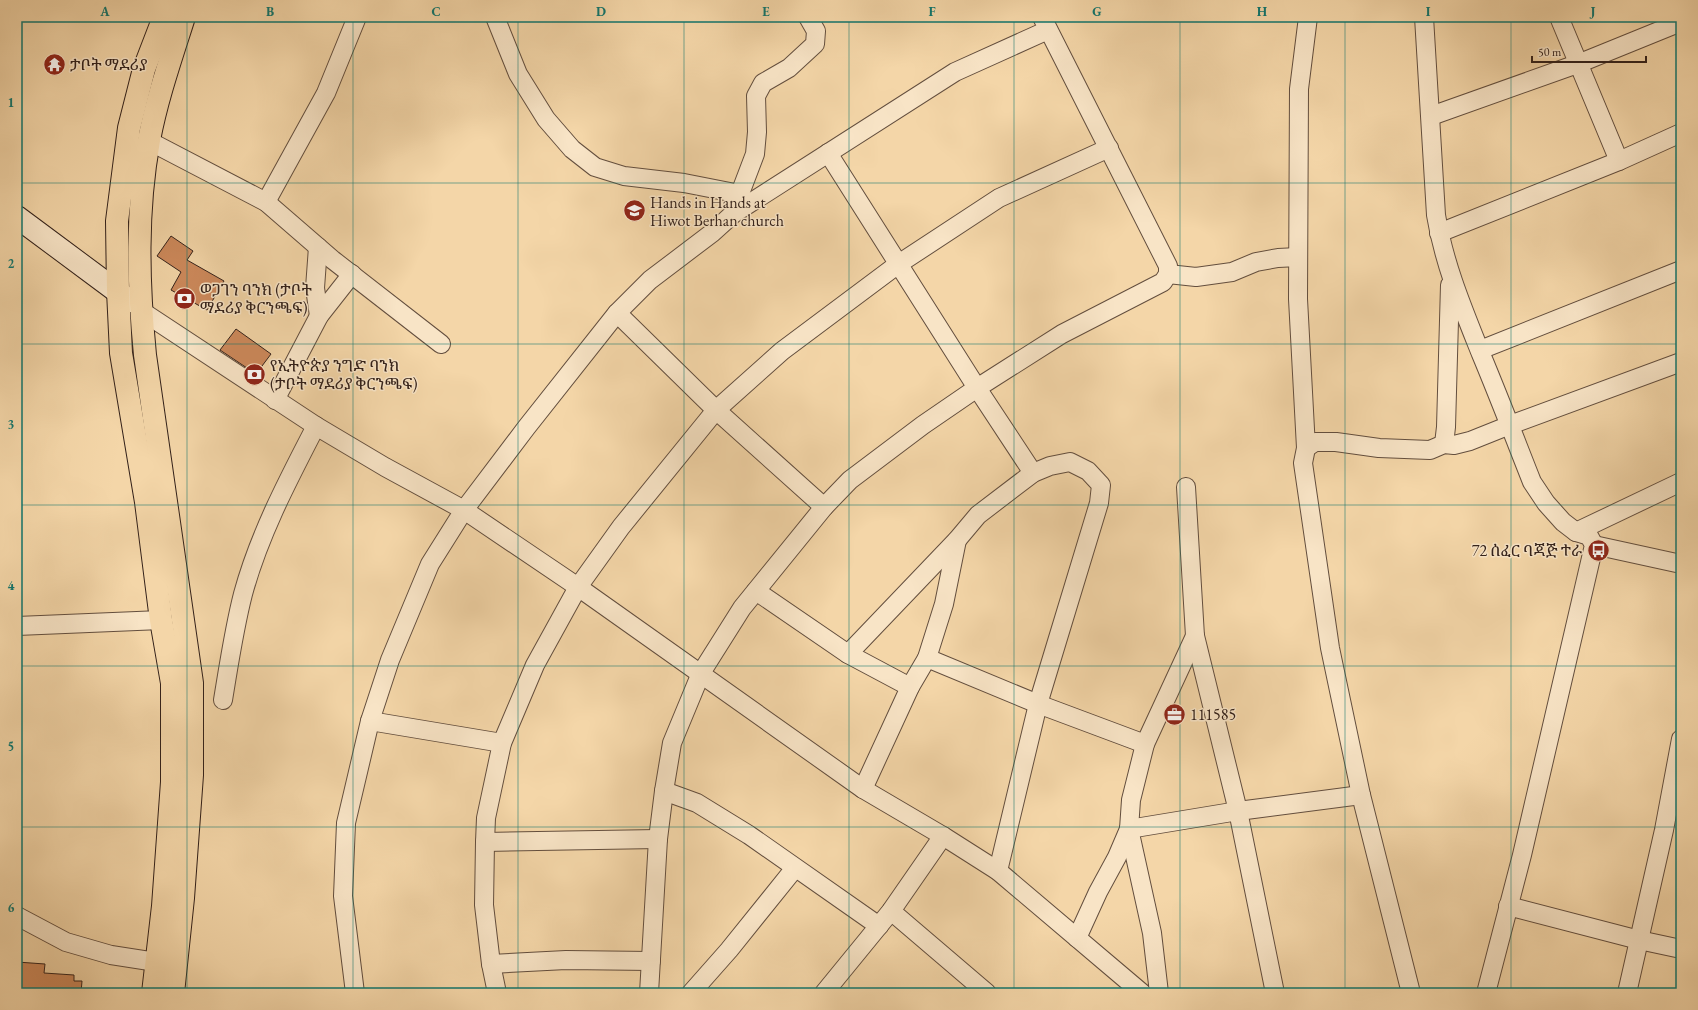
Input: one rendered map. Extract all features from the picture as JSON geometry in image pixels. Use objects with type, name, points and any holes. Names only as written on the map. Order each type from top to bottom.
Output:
[{"type":"main road","points":[[153,993],[163,906],[172,782],[172,683],[161,620],[146,502],[122,353],[118,291],[117,221],[129,128],[144,69],[164,17]]},
{"type":"main road","points":[[173,993],[183,898],[192,775],[192,683],[149,386],[140,310],[139,223],[149,140],[160,92],[184,17]]},
{"type":"street","points":[[266,202],[326,93],[357,17]]},
{"type":"street","points":[[495,17],[518,74],[546,119],[572,149],[595,167],[624,176],[684,183],[740,194]]},
{"type":"street","points":[[733,214],[755,154],[757,132],[756,96],[763,83],[789,68],[815,44],[816,31],[808,17]]},
{"type":"street","points":[[1308,17],[1299,89],[1298,299],[1306,448],[1303,463],[1330,648],[1361,795],[1411,993]]},
{"type":"street","points":[[1424,17],[1436,215],[1439,233],[1451,274],[1465,316],[1532,482],[1546,503],[1559,517],[1576,532],[1589,536],[1594,546],[1525,839],[1486,993]]},
{"type":"street","points":[[1559,17],[1580,63],[1620,161]]},
{"type":"street","points":[[1431,116],[1580,63],[1681,22]]},
{"type":"street","points":[[355,993],[343,896],[346,823],[370,721],[390,660],[430,564],[464,510],[617,312],[650,280],[712,233],[733,214],[955,72],[1045,23],[1168,266],[1168,274],[1163,282],[1062,334],[977,388],[922,425],[850,480],[824,507],[742,608],[701,673],[672,743],[658,839],[649,993]]},
{"type":"street","points":[[1439,233],[1620,161],[1681,133]]},
{"type":"street","points":[[149,140],[266,202],[318,247],[441,344]]},
{"type":"street","points":[[497,993],[491,964],[484,905],[484,842],[486,818],[502,743],[535,665],[578,587],[621,527],[716,410],[782,351],[898,264],[999,198],[1109,148]]},
{"type":"street","points":[[828,153],[977,388],[1034,473]]},
{"type":"street","points":[[17,217],[118,291],[140,310],[316,426],[385,467],[464,510],[701,673],[863,789],[943,836],[998,871],[1142,993]]},
{"type":"street","points":[[318,247],[314,288],[319,316]]},
{"type":"street","points":[[1168,274],[1196,277],[1232,272],[1256,262],[1278,258],[1298,257]]},
{"type":"street","points":[[1480,350],[1681,270]]},
{"type":"street","points":[[276,400],[319,316],[352,274]]},
{"type":"street","points":[[1444,444],[1446,427],[1451,274]]},
{"type":"street","points":[[617,312],[716,410],[824,507]]},
{"type":"street","points":[[1306,448],[1315,442],[1336,442],[1406,450],[1430,450],[1444,444],[1454,445],[1470,441],[1681,362]]},
{"type":"street","points":[[223,700],[231,647],[243,594],[257,552],[288,480],[316,426]]},
{"type":"street","points":[[848,654],[957,540],[978,515],[1034,473],[1050,466],[1070,462],[1088,471],[1101,485],[1099,504],[1038,704],[998,871]]},
{"type":"street","points":[[1576,532],[1681,482]]},
{"type":"street","points":[[1186,487],[1196,636],[1238,811],[1275,993]]},
{"type":"street","points":[[863,789],[910,687],[927,658],[944,604],[957,540]]},
{"type":"street","points":[[1594,546],[1681,564]]},
{"type":"street","points":[[756,591],[848,654],[910,687]]},
{"type":"street","points":[[17,626],[161,620]]},
{"type":"street","points":[[1159,993],[1152,933],[1129,829],[1131,800],[1145,744],[1196,636]]},
{"type":"street","points":[[927,658],[1038,704],[1145,744]]},
{"type":"street","points":[[370,721],[502,743]]},
{"type":"street","points":[[1627,993],[1664,830],[1681,739]]},
{"type":"street","points":[[664,791],[698,803],[749,835],[879,926]]},
{"type":"street","points":[[1129,829],[1238,811],[1361,795]]},
{"type":"street","points":[[1077,938],[1098,892],[1117,857],[1129,829]]},
{"type":"street","points":[[824,993],[891,911],[943,836]]},
{"type":"street","points":[[484,842],[658,839]]},
{"type":"street","points":[[691,993],[729,950],[795,868]]},
{"type":"street","points":[[1508,906],[1681,949]]},
{"type":"street","points":[[891,911],[987,993]]},
{"type":"street","points":[[17,916],[66,942],[111,955],[156,962]]},
{"type":"street","points":[[491,964],[566,960],[651,961]]},
{"type":"building","points":[[171,236],[193,251],[187,260],[224,281],[207,310],[171,290],[181,272],[157,256]]},
{"type":"building","points":[[236,329],[271,354],[256,374],[220,350]]},
{"type":"building","points":[[17,962],[45,964],[44,973],[74,975],[74,981],[82,981],[81,993],[17,993]]},
{"type":"place","name":"ታቦት ማደሪያ","points":[[55,64]]},
{"type":"place","name":"Hands in Hands at Hiwot Berhan church","points":[[634,211]]},
{"type":"place","name":"ወጋገን ባንክ (ታቦት ማደሪያ ቅርንጫፍ)","points":[[184,298]]},
{"type":"place","name":"የኢትዮጵያ ንግድ ባንክ (ታቦት ማደሪያ ቅርንጫፍ)","points":[[255,374]]},
{"type":"place","name":"72 ሰፈር ባጃጅ ተራ","points":[[1598,550]]},
{"type":"place","name":"111585","points":[[1174,714]]}]
